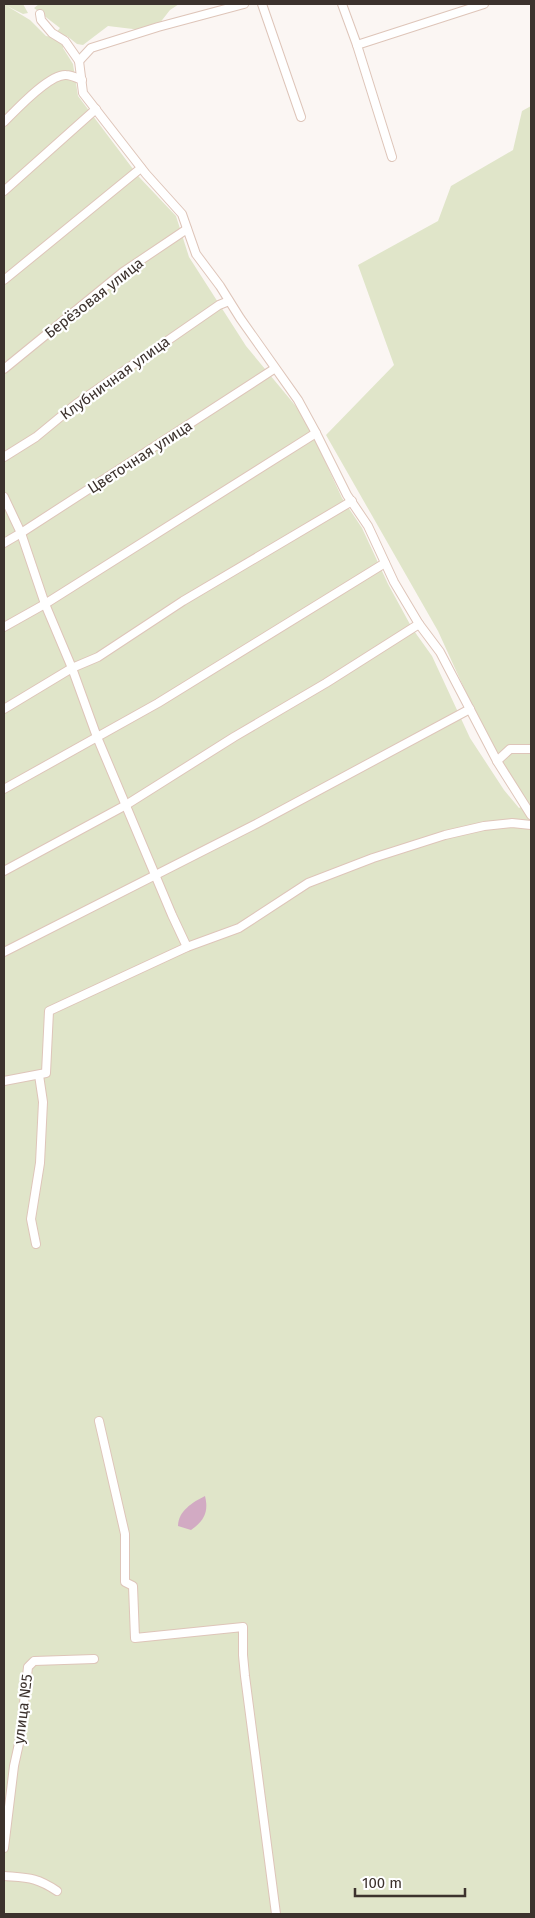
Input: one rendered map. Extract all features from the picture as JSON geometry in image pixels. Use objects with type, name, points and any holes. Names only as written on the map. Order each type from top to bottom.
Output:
[{"type":"street","points":[[79,61],[90,48],[158,27],[244,4]]},
{"type":"street","points":[[262,4],[301,117]]},
{"type":"street","points":[[342,4],[357,45],[392,158]]},
{"type":"street","points":[[357,45],[484,4]]},
{"type":"street","points":[[40,14],[41,20],[52,33],[65,41],[79,61],[83,93],[141,168],[182,214],[196,254],[220,286],[274,369],[298,400],[352,501],[368,526],[385,563],[419,624],[440,652],[497,761],[531,815]]},
{"type":"street","points":[[4,122],[31,94],[58,76],[67,75],[82,80]]},
{"type":"street","points":[[4,190],[96,109]]},
{"type":"street","points":[[4,280],[141,168]]},
{"type":"street","name":"Берёзовая улица","points":[[4,370],[123,272],[187,229]]},
{"type":"street","name":"Клубничная улица","points":[[4,457],[36,437],[76,404],[142,356],[228,300]]},
{"type":"street","name":"Цветочная улица","points":[[4,543],[22,534],[274,369]]},
{"type":"street","points":[[4,626],[45,604],[316,433]]},
{"type":"street","points":[[4,497],[22,534],[45,604],[72,668],[97,738],[187,947]]},
{"type":"street","points":[[4,709],[72,668],[98,657],[183,602],[352,501]]},
{"type":"street","points":[[4,789],[166,699],[385,563]]},
{"type":"street","points":[[4,871],[126,805],[419,624]]},
{"type":"street","points":[[4,952],[256,824],[470,709]]},
{"type":"street","points":[[497,761],[510,749],[531,749]]},
{"type":"street","points":[[4,1081],[46,1073],[49,1011],[187,947],[239,928],[308,883],[373,858],[445,835],[484,826],[512,823],[531,825]]},
{"type":"street","points":[[36,1244],[31,1219],[40,1163],[42,1102],[39,1075]]},
{"type":"street","points":[[99,1421],[126,1534],[125,1582],[133,1586],[134,1638],[243,1627],[243,1655],[276,1914]]},
{"type":"street","name":"улица №5","points":[[4,1848],[14,1766],[20,1740],[28,1667],[34,1661],[94,1659]]},
{"type":"street","points":[[4,1876],[33,1878],[57,1891]]},
{"type":"green space","points":[[4,4],[23,4],[28,13],[23,14],[7,6],[30,20],[46,36],[52,37],[60,28],[34,8],[39,4],[179,4],[170,10],[159,24],[141,30],[108,26],[83,45],[77,44],[67,36],[63,48],[73,64],[78,96],[139,177],[176,216],[189,257],[246,346],[304,416],[342,498],[362,528],[388,584],[412,628],[432,656],[470,738],[504,790],[519,808],[527,804],[484,732],[438,631],[326,435],[394,365],[358,265],[438,221],[451,186],[513,150],[522,111],[531,106],[531,1914],[4,1914]]},
{"type":"shaded area","points":[[205,1496],[206,1511],[202,1520],[191,1530],[178,1526],[183,1511]]}]
